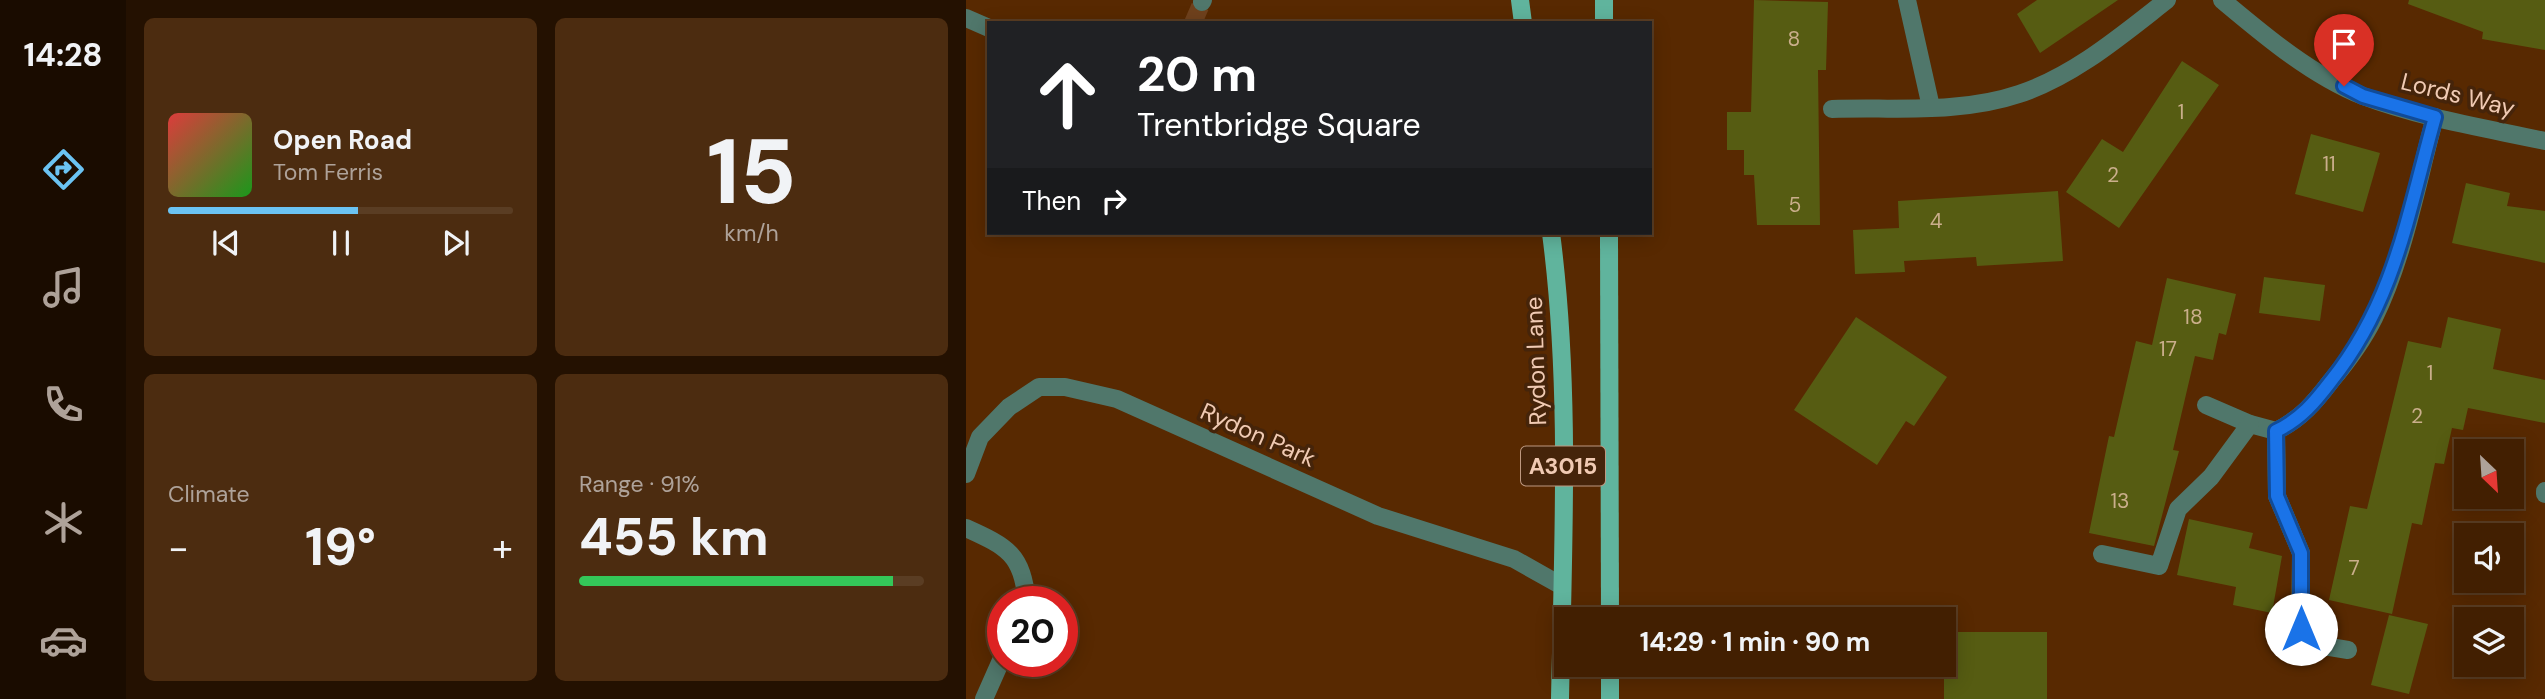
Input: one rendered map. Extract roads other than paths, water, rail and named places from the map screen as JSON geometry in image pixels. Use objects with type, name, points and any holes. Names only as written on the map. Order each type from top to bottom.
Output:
[{"type":"main road","points":[[1520,0],[1523,21]]},
{"type":"main road","points":[[1604,0],[1604,21]]},
{"type":"main road","name":"Rydon Lane","points":[[1551,235],[1559,302],[1563,433],[1560,699]]},
{"type":"main road","name":"A3015","points":[[1609,235],[1610,607]]},
{"type":"main road","points":[[1610,677],[1610,699]]},
{"type":"street","points":[[1907,0],[1931,107]]},
{"type":"street","points":[[1832,109],[1975,104],[2018,95],[2044,84],[2126,32],[2167,0]]},
{"type":"street","name":"Lords Way","points":[[2222,0],[2263,34],[2325,76],[2363,96],[2435,117],[2545,141]]},
{"type":"street","points":[[966,18],[987,26]]},
{"type":"street","points":[[2206,405],[2250,424],[2276,431],[2293,423],[2310,408],[2373,320],[2390,281],[2435,117]]},
{"type":"street","name":"Rydon Park","points":[[966,474],[981,437],[1009,407],[1039,387],[1065,387],[1117,399],[1378,516],[1514,559],[1562,586]]},
{"type":"street","points":[[2102,554],[2159,566],[2178,509],[2211,477],[2250,424]]},
{"type":"street","points":[[2276,431],[2277,496],[2301,553],[2300,642],[2348,650]]},
{"type":"street","points":[[966,528],[1005,549],[1024,570],[1026,586]]},
{"type":"street","points":[[984,699],[994,677]]},
{"type":"tunnel","points":[[1194,21],[1202,2]]}]
